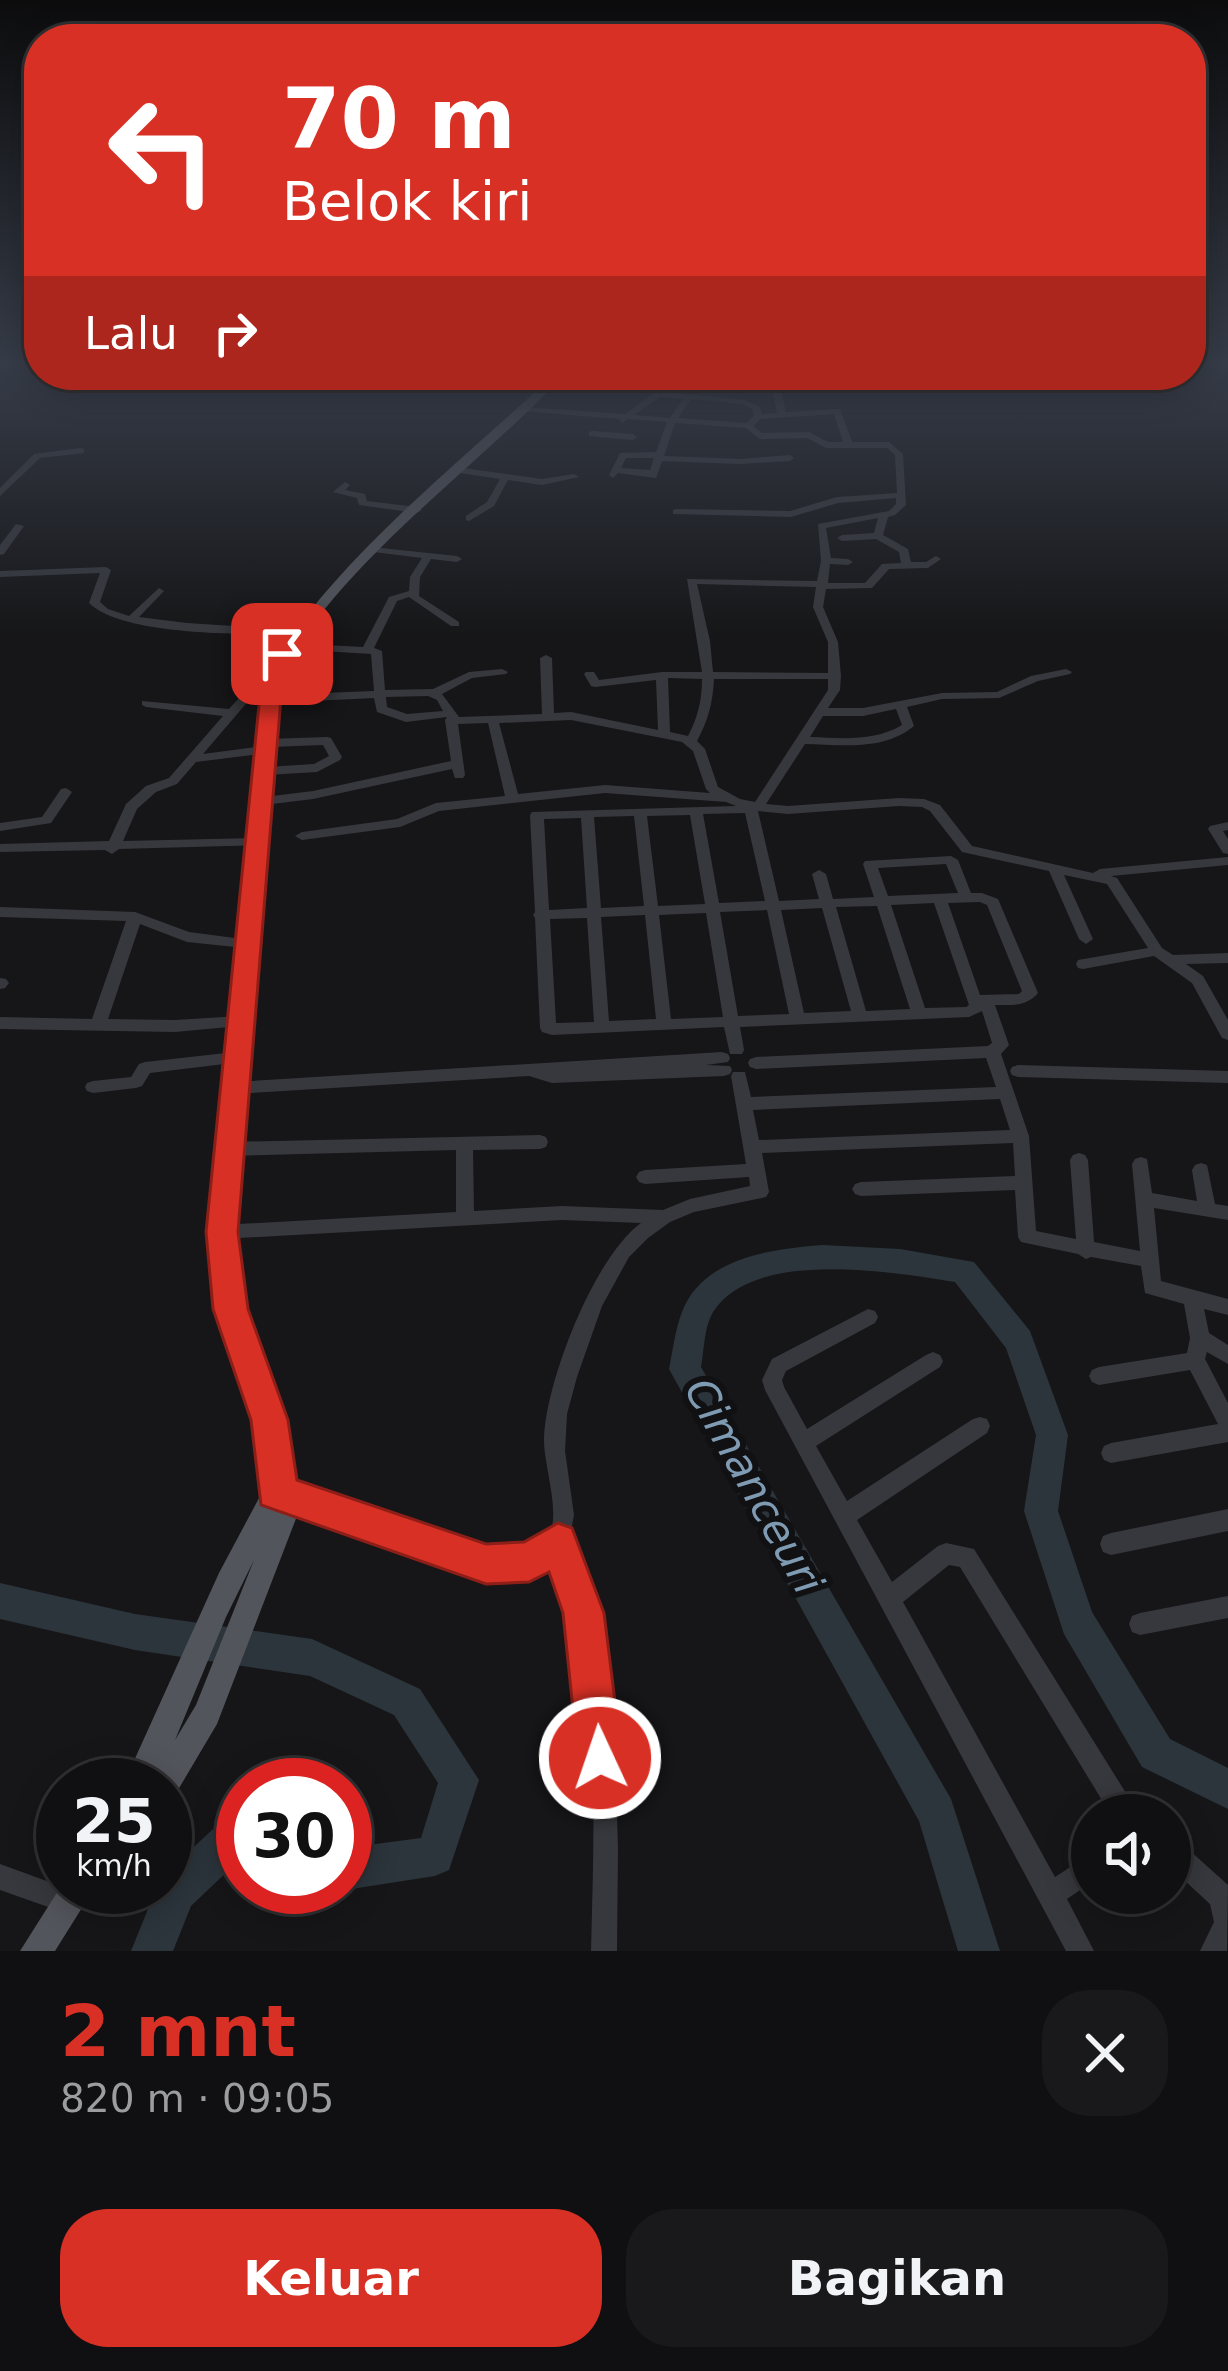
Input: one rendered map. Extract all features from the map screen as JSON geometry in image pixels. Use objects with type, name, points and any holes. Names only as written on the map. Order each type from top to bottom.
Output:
[{"type":"main road","points":[[175,1758],[241,1583],[278,1536],[280,1486],[270,1420],[231,1309],[222,1232],[271,692],[292,640],[374,549],[471,456]]},
{"type":"main road","points":[[158,1758],[193,1712]]},
{"type":"main road","points":[[36,1951],[60,1914]]},
{"type":"street","points":[[0,494],[37,456]]},
{"type":"street","points":[[623,456],[614,472],[654,474],[660,457]]},
{"type":"street","points":[[649,456],[718,460],[734,466],[782,456]]},
{"type":"street","points":[[760,804],[834,690],[831,634],[818,607],[826,561],[822,525],[900,508],[898,456]]},
{"type":"street","points":[[456,470],[542,482],[574,477]]},
{"type":"street","points":[[469,518],[491,504],[505,477]]},
{"type":"street","points":[[345,484],[338,492],[362,496],[360,503],[417,510]]},
{"type":"street","points":[[676,512],[791,514],[837,500],[902,496]]},
{"type":"street","points":[[878,536],[884,515]]},
{"type":"street","points":[[0,552],[19,526]]},
{"type":"street","points":[[842,538],[878,536],[905,552],[906,565]]},
{"type":"street","points":[[408,552],[421,540]]},
{"type":"street","points":[[374,549],[457,559]]},
{"type":"street","points":[[412,593],[428,556]]},
{"type":"street","points":[[691,741],[708,702],[702,620],[691,581],[868,586],[879,569],[936,560]]},
{"type":"street","points":[[826,561],[848,562]]},
{"type":"street","points":[[0,574],[106,570],[95,609],[130,621],[368,649],[380,655],[381,709],[392,715],[493,721],[597,719],[691,741],[699,749],[709,784],[728,799]]},
{"type":"street","points":[[130,621],[159,591]]},
{"type":"street","points":[[368,649],[393,598],[412,593]]},
{"type":"street","points":[[412,593],[455,624]]},
{"type":"street","points":[[546,658],[548,717]]},
{"type":"street","points":[[112,850],[131,807],[151,789],[173,781],[252,690],[435,693],[469,675],[502,672]]},
{"type":"street","points":[[819,712],[901,706],[917,698],[999,695],[1035,678],[1066,672]]},
{"type":"street","points":[[590,674],[594,684],[706,674],[835,676]]},
{"type":"street","points":[[661,676],[664,734]]},
{"type":"street","points":[[264,801],[318,797],[379,777],[458,770],[448,717],[435,693]]},
{"type":"street","points":[[146,703],[229,713]]},
{"type":"street","points":[[802,740],[859,741],[897,735],[908,726],[901,706]]},
{"type":"street","points":[[493,721],[513,800]]},
{"type":"street","points":[[191,759],[327,741],[337,758],[317,768],[266,771]]},
{"type":"street","points":[[302,836],[400,823],[436,807],[618,788],[807,808],[924,803],[935,808],[967,849],[1098,874],[1228,861]]},
{"type":"street","points":[[0,827],[11,821],[44,821],[66,792]]},
{"type":"street","points":[[798,1018],[751,809],[537,815],[544,1024],[602,1027],[969,1012],[981,1000]]},
{"type":"street","points":[[604,1951],[605,1834],[596,1682],[578,1588],[558,1542],[562,1514],[554,1441],[565,1381],[592,1306],[620,1250],[660,1216],[711,1197],[760,1192],[744,1104],[730,1063],[730,1022],[696,810]]},
{"type":"street","points":[[640,812],[664,1024]]},
{"type":"street","points":[[587,814],[602,1027]]},
{"type":"street","points":[[1228,826],[1215,829],[1228,850]]},
{"type":"street","points":[[0,848],[112,850],[258,842]]},
{"type":"street","points":[[919,1014],[870,864],[951,860],[967,897]]},
{"type":"street","points":[[1054,868],[1086,938]]},
{"type":"street","points":[[819,874],[860,1016]]},
{"type":"street","points":[[1098,874],[1120,891],[1163,955],[1198,980],[1228,1034]]},
{"type":"street","points":[[540,914],[967,897],[993,902],[1030,993],[1022,999],[981,1000]]},
{"type":"street","points":[[235,1088],[535,1072],[552,1078],[730,1063],[751,1054],[756,1063],[992,1052],[1001,1045],[939,898]]},
{"type":"street","points":[[0,912],[135,917],[187,938],[245,943]]},
{"type":"street","points":[[98,1024],[135,917]]},
{"type":"street","points":[[1083,964],[1163,955],[1228,958]]},
{"type":"street","points":[[0,1023],[240,1021]]},
{"type":"street","points":[[992,1052],[1021,1136],[1027,1237],[1149,1260]]},
{"type":"street","points":[[92,1087],[136,1082],[145,1068],[235,1058]]},
{"type":"street","points":[[1018,1071],[1228,1077]]},
{"type":"street","points":[[744,1104],[1006,1093]]},
{"type":"street","points":[[645,1177],[752,1158],[1021,1136]]},
{"type":"street","points":[[227,1149],[540,1142]]},
{"type":"street","points":[[464,1144],[465,1220]]},
{"type":"street","points":[[1079,1160],[1086,1250]]},
{"type":"street","points":[[1141,1164],[1151,1287],[1228,1306]]},
{"type":"street","points":[[1201,1170],[1207,1209]]},
{"type":"street","points":[[862,1189],[1022,1183]]},
{"type":"street","points":[[1144,1199],[1228,1213]]},
{"type":"street","points":[[222,1232],[562,1213],[660,1216]]},
{"type":"street","points":[[1193,1299],[1197,1349],[1228,1423]]},
{"type":"street","points":[[868,1317],[774,1372],[776,1390],[1081,1951]]},
{"type":"street","points":[[1099,1376],[1197,1349],[1228,1355]]},
{"type":"street","points":[[803,1443],[933,1361]]},
{"type":"street","points":[[847,1514],[980,1426]]},
{"type":"street","points":[[1111,1453],[1228,1432]]},
{"type":"street","points":[[280,1486],[486,1564],[529,1562],[558,1542]]},
{"type":"street","points":[[1111,1544],[1228,1520]]},
{"type":"street","points":[[891,1597],[946,1554],[966,1556],[1112,1794]]},
{"type":"street","points":[[1139,1624],[1228,1607]]},
{"type":"street","points":[[1191,1869],[1222,1897],[1228,1923],[1213,1951]]},
{"type":"street","points":[[0,1877],[36,1885]]},
{"type":"street","points":[[1050,1896],[1071,1880]]},
{"type":"waterway","name":"Cimanceuri","points":[[979,1951],[937,1813],[685,1369],[697,1312],[721,1283],[750,1269],[823,1258],[964,1271],[1019,1341],[1052,1435],[1041,1511],[1077,1621],[1156,1753],[1228,1789]]},
{"type":"waterway","name":"Cimanceuri","points":[[0,1601],[135,1632],[312,1658],[407,1702],[459,1780],[435,1856],[372,1865]]},
{"type":"waterway","name":"Cimanceuri","points":[[152,1951],[176,1892],[216,1854]]},
{"type":"route","points":[[282,654],[273,674],[264,801],[245,943],[222,1232],[231,1309],[270,1420],[280,1474],[275,1492],[486,1564],[529,1562],[558,1542],[584,1613],[596,1682],[600,1758]]}]
